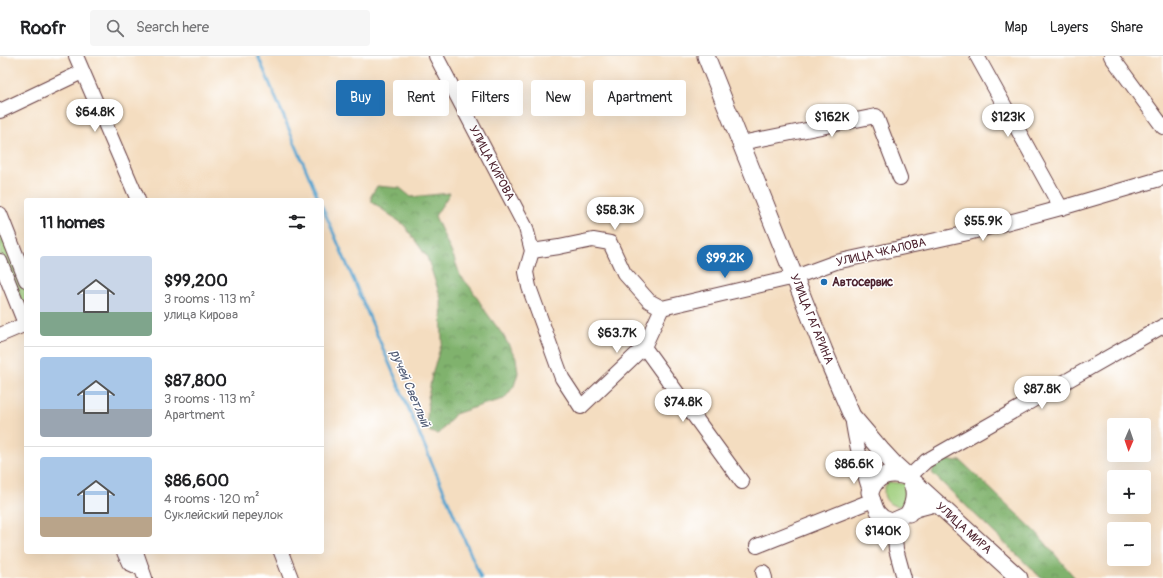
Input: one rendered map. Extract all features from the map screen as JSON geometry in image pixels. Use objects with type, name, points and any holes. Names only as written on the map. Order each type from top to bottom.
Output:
[{"type":"main road","name":"УЛИЦА ГАГАРИНА","points":[[706,56],[824,351],[852,416],[881,450],[909,477]]},
{"type":"main road","points":[[872,496],[875,481],[882,476],[896,475],[909,477],[915,494],[914,505],[910,512]]},
{"type":"main road","name":"УЛИЦА МИРА","points":[[909,477],[1019,578]]},
{"type":"street","points":[[76,56],[137,198]]},
{"type":"street","name":"УЛИЦА КИРОВА","points":[[436,56],[526,228],[532,251]]},
{"type":"street","points":[[977,56],[1061,208]]},
{"type":"street","points":[[1111,56],[1163,127]]},
{"type":"street","points":[[0,111],[82,72]]},
{"type":"street","points":[[741,143],[876,116],[900,178]]},
{"type":"street","name":"УЛИЦА ЧКАЛОВА","points":[[795,277],[836,262],[968,233],[1163,178]]},
{"type":"street","points":[[0,214],[24,275]]},
{"type":"street","points":[[662,308],[644,348],[580,407],[562,378],[529,287],[526,272],[532,251],[593,240],[610,243],[624,273],[649,301],[662,308],[795,277]]},
{"type":"street","points":[[0,261],[24,319]]},
{"type":"street","points":[[0,334],[24,325]]},
{"type":"street","points":[[909,477],[926,462],[1163,326]]},
{"type":"street","points":[[644,348],[742,482]]},
{"type":"street","points":[[852,416],[855,439],[872,496],[880,515],[887,519],[893,520],[910,512],[937,504]]},
{"type":"street","points":[[757,546],[872,496]]},
{"type":"street","points":[[893,520],[896,549],[904,578]]},
{"type":"street","points":[[125,554],[129,563],[143,574]]},
{"type":"street","points":[[137,554],[143,574]]},
{"type":"street","points":[[281,554],[291,578]]},
{"type":"green space","points":[[377,186],[400,188],[411,197],[450,193],[435,216],[460,275],[471,288],[503,335],[516,358],[518,373],[514,386],[504,399],[455,414],[439,434],[430,432],[427,423],[428,398],[432,374],[442,342],[441,299],[427,257],[404,225],[372,202],[371,196]]},
{"type":"green space","points":[[0,214],[24,275],[24,321],[0,261]]},
{"type":"green space","points":[[947,460],[961,461],[1036,532],[1075,578],[1041,578],[932,473],[934,464]]},
{"type":"green space","points":[[888,482],[910,484],[904,505],[893,505],[886,500],[884,491]]},
{"type":"waterway","name":"ручей Светлый","points":[[258,56],[318,198]]},
{"type":"waterway","name":"ручей Светлый","points":[[324,211],[481,578]]},
{"type":"place","name":"Автосервис","points":[[824,282]]}]
